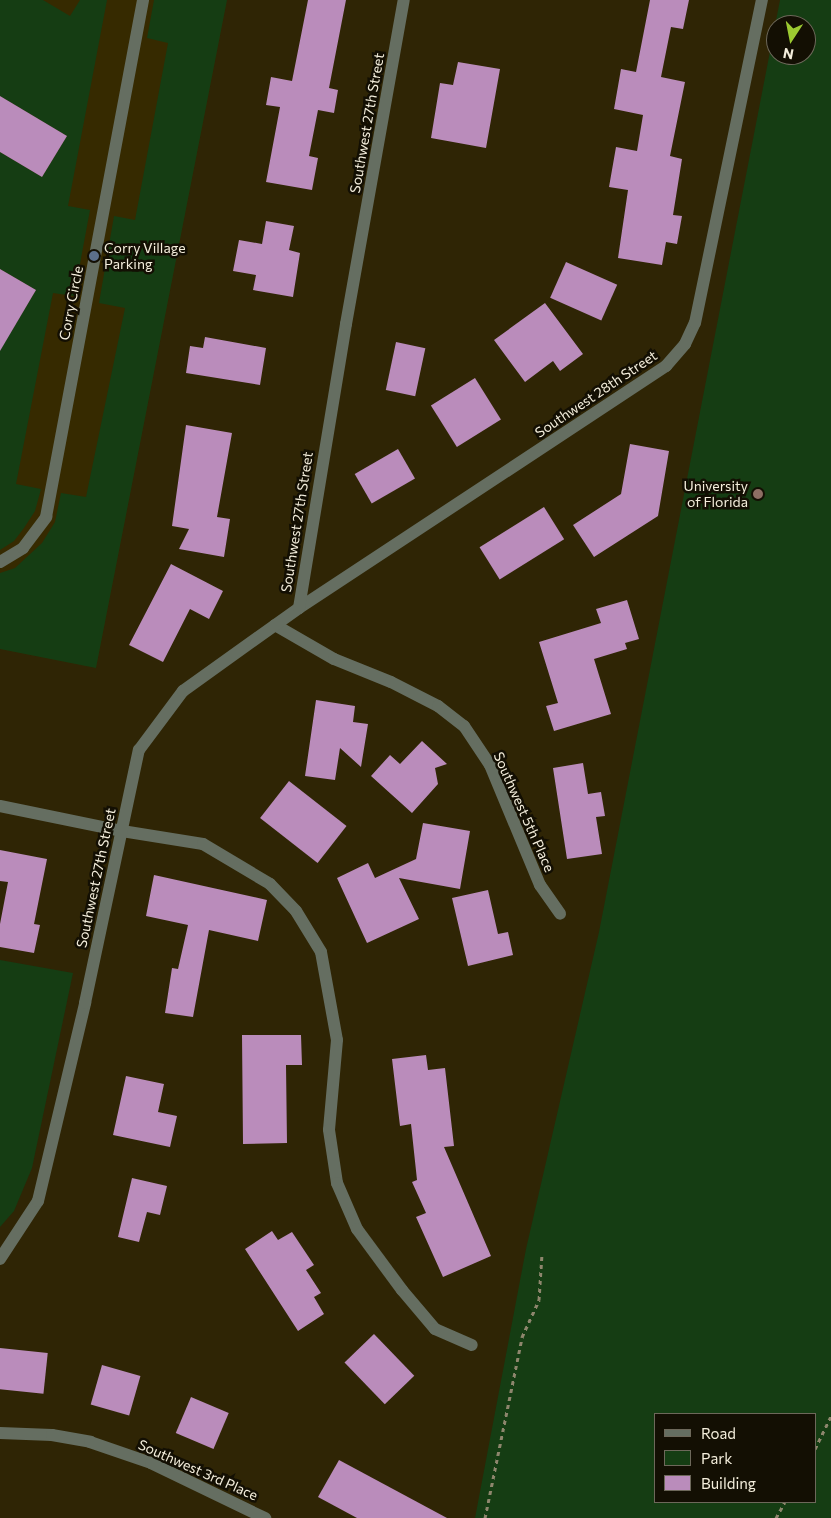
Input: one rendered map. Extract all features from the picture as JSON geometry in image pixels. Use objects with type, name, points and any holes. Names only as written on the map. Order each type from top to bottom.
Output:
[{"type":"street","name":"Corry Circle","points":[[0,562],[23,548],[46,517],[143,0]]},
{"type":"street","name":"Southwest 27th Street","points":[[0,1259],[38,1201],[139,750],[183,691],[299,608],[339,362],[404,0]]},
{"type":"street","name":"Southwest 28th Street","points":[[299,608],[666,366],[685,344],[695,323],[762,0]]},
{"type":"street","name":"Southwest 5th Place","points":[[275,625],[334,659],[391,682],[438,706],[464,726],[490,765],[540,885],[560,914]]},
{"type":"street","points":[[0,806],[122,831],[203,844],[270,884],[296,911],[321,952],[336,1040],[329,1130],[337,1183],[357,1229],[402,1290],[435,1329],[472,1345]]},
{"type":"street","name":"Southwest 3rd Place","points":[[0,1433],[52,1435],[90,1442],[151,1463],[265,1518]]},
{"type":"path","points":[[485,1518],[522,1338],[539,1300],[542,1254]]},
{"type":"path","points":[[816,1447],[831,1416]]},
{"type":"path","points":[[776,1518],[785,1503]]},
{"type":"shaded area","points":[[0,0],[227,0],[96,668],[0,649]]},
{"type":"green space","points":[[0,0],[43,0],[70,16],[80,0],[107,0],[68,206],[90,210],[74,296],[53,293],[16,484],[41,489],[35,511],[24,528],[14,541],[0,550],[0,326],[11,332],[36,290],[0,269],[0,152],[42,177],[67,136],[0,96]]},
{"type":"green space","points":[[154,0],[227,0],[96,668],[0,649],[0,573],[15,568],[42,543],[55,522],[61,493],[86,497],[125,308],[99,303],[114,216],[135,220],[168,43],[147,38]]},
{"type":"green space","name":"University of Florida","points":[[780,0],[831,0],[831,1518],[475,1518],[526,1249],[599,932],[767,65],[816,65],[816,15],[777,15]]},
{"type":"green space","points":[[0,960],[73,973],[32,1168],[14,1211],[0,1227]]},
{"type":"building","points":[[308,0],[346,0],[329,88],[338,90],[334,113],[318,110],[309,156],[318,158],[312,190],[266,182],[280,107],[266,105],[271,77],[292,81]]},
{"type":"building","points":[[650,0],[689,0],[683,29],[671,27],[661,77],[685,82],[670,156],[682,159],[673,215],[682,216],[677,244],[666,242],[662,265],[618,258],[628,190],[609,187],[616,147],[637,151],[643,115],[614,109],[621,69],[636,72]]},
{"type":"building","points":[[458,62],[500,69],[486,148],[431,138],[440,83],[453,85]]},
{"type":"building","points":[[0,96],[67,136],[42,177],[0,152]]},
{"type":"building","points":[[266,221],[294,226],[289,250],[300,253],[293,297],[253,290],[256,275],[233,271],[239,240],[262,244]]},
{"type":"building","points":[[566,262],[617,285],[601,320],[550,298]]},
{"type":"building","points":[[0,269],[36,290],[0,351]]},
{"type":"building","points":[[545,303],[583,354],[560,371],[553,361],[525,382],[494,340]]},
{"type":"building","points":[[205,337],[266,348],[260,385],[186,373],[190,346],[203,348]]},
{"type":"building","points":[[396,342],[425,348],[415,396],[386,390]]},
{"type":"building","points":[[475,378],[501,420],[457,447],[431,406]]},
{"type":"building","points":[[186,425],[232,433],[217,517],[230,519],[224,557],[179,549],[189,529],[172,526]]},
{"type":"building","points":[[630,444],[669,451],[658,516],[594,557],[573,525],[621,494]]},
{"type":"building","points":[[398,449],[415,478],[372,503],[355,474]]},
{"type":"building","points":[[544,507],[564,539],[500,579],[480,547]]},
{"type":"building","points":[[171,564],[223,591],[209,619],[190,609],[163,662],[129,645]]},
{"type":"building","points":[[627,600],[639,639],[625,643],[627,649],[594,659],[611,714],[554,731],[546,706],[558,703],[539,642],[601,623],[596,609]]},
{"type":"building","points":[[316,700],[355,706],[353,722],[368,724],[361,767],[340,748],[335,780],[305,776]]},
{"type":"building","points":[[422,741],[447,764],[435,768],[438,784],[412,813],[371,776],[390,755],[400,764]]},
{"type":"building","points":[[583,763],[588,794],[601,792],[605,816],[596,817],[602,854],[567,859],[553,768]]},
{"type":"building","points":[[289,781],[347,826],[318,863],[260,818]]},
{"type":"building","points":[[423,823],[470,831],[460,889],[399,878],[419,919],[367,943],[337,878],[368,863],[375,878],[416,859]]},
{"type":"building","points":[[0,850],[47,859],[34,924],[40,925],[34,953],[0,947],[0,924],[8,882],[0,881]]},
{"type":"building","points":[[154,875],[267,900],[258,941],[209,930],[193,1017],[165,1013],[172,968],[178,969],[188,925],[146,916]]},
{"type":"building","points":[[488,890],[498,934],[508,932],[513,955],[468,966],[452,898]]},
{"type":"building","points":[[242,1035],[301,1035],[302,1065],[286,1065],[287,1143],[243,1144]]},
{"type":"building","points":[[426,1055],[428,1070],[445,1068],[454,1146],[444,1147],[491,1256],[443,1277],[416,1217],[426,1213],[412,1182],[417,1180],[411,1124],[400,1126],[392,1059]]},
{"type":"building","points":[[126,1076],[164,1084],[158,1112],[177,1116],[170,1147],[113,1135]]},
{"type":"building","points":[[132,1178],[167,1186],[160,1215],[147,1212],[139,1242],[118,1237]]},
{"type":"building","points":[[272,1231],[278,1240],[292,1232],[314,1265],[306,1270],[321,1293],[314,1297],[324,1314],[298,1331],[245,1249]]},
{"type":"building","points":[[374,1334],[414,1376],[385,1404],[345,1362]]},
{"type":"building","points":[[0,1348],[48,1353],[43,1394],[0,1389]]},
{"type":"building","points":[[102,1365],[140,1376],[129,1415],[91,1404]]},
{"type":"building","points":[[191,1397],[229,1413],[214,1449],[176,1433]]},
{"type":"building","points":[[339,1460],[447,1518],[357,1518],[318,1497]]},
{"type":"place","name":"Corry Village Parking","points":[[94,256]]},
{"type":"place","name":"University of Florida","points":[[758,494]]}]
